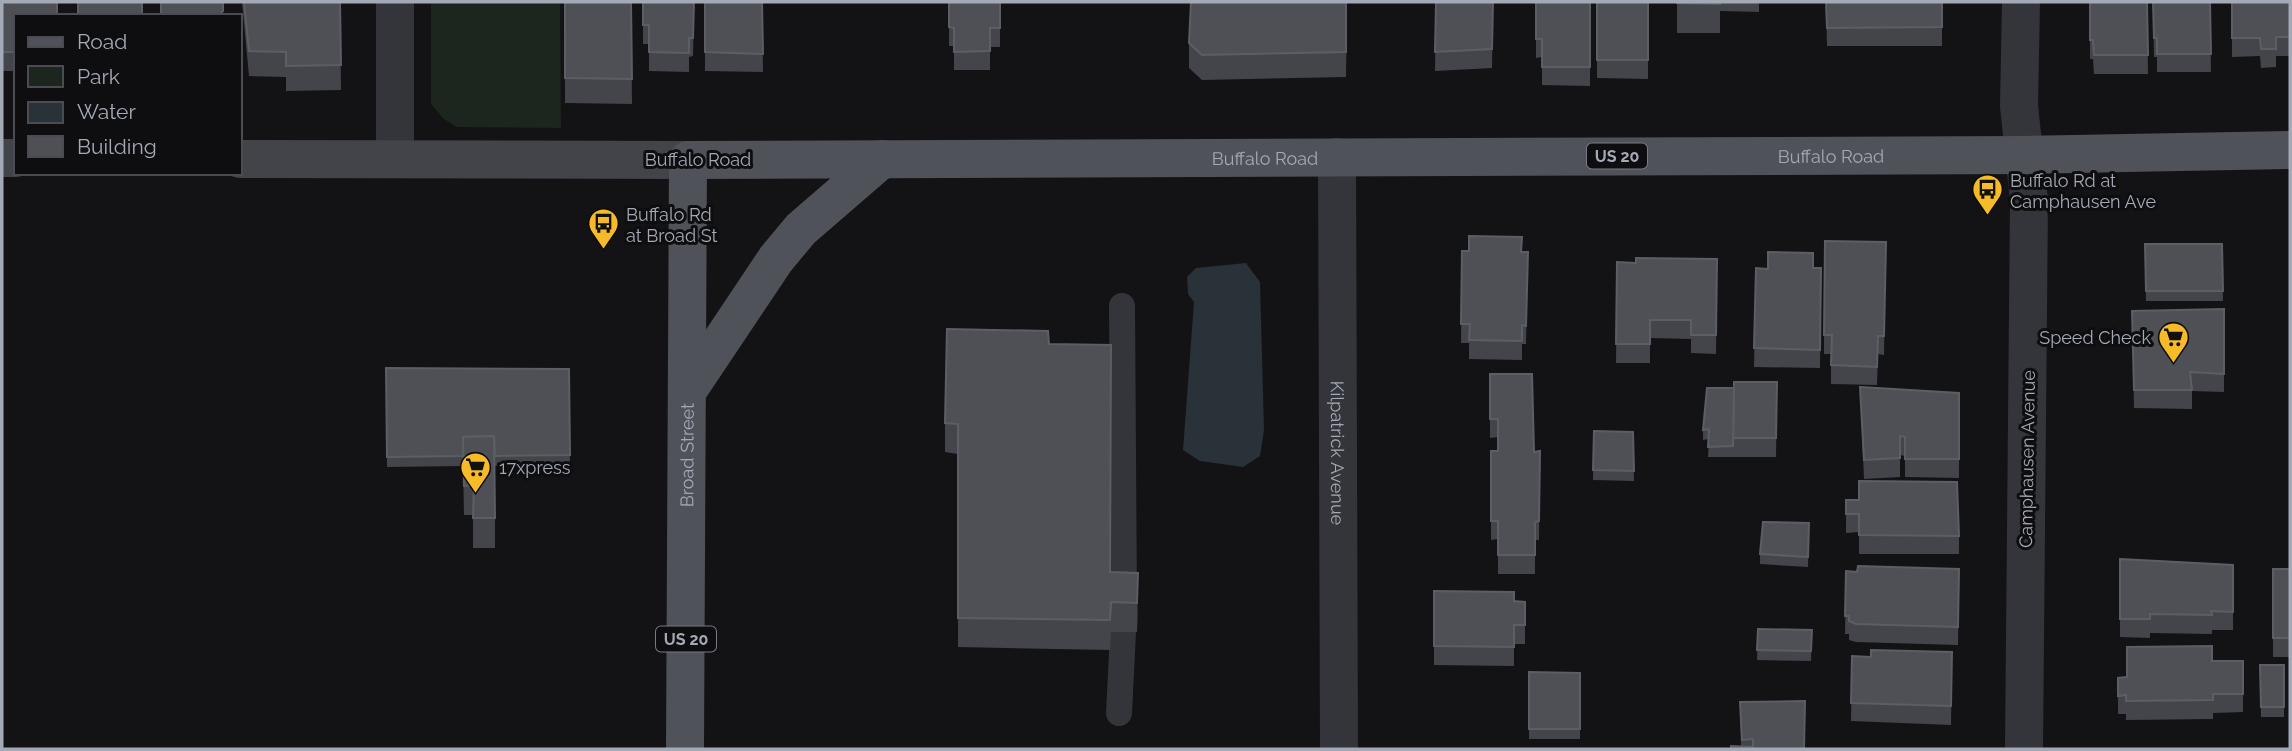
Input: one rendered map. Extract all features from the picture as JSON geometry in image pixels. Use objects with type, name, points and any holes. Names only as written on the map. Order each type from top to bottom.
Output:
[{"type":"main road","name":"Buffalo Road","points":[[242,159],[2025,155],[2290,150]]},
{"type":"main road","name":"Broad Street","points":[[685,749],[688,159]]},
{"type":"main road","points":[[687,392],[776,258],[801,229],[882,159]]},
{"type":"street","points":[[395,2],[395,159]]},
{"type":"street","name":"Camphausen Avenue","points":[[2021,2],[2020,106],[2029,200],[2024,749]]},
{"type":"street","name":"Kilpatrick Avenue","points":[[1337,157],[1339,749]]},
{"type":"lane","points":[[1122,306],[1124,602]]},
{"type":"lane","points":[[1119,713],[1123,632]]},
{"type":"green space","points":[[431,2],[560,2],[561,128],[457,127],[444,119],[431,104]]},
{"type":"water","points":[[1246,263],[1260,282],[1264,430],[1260,456],[1243,467],[1200,461],[1183,450],[1194,302],[1188,294],[1187,277],[1196,268]]},
{"type":"building","points":[[2,2],[57,2],[57,14],[14,14],[14,52],[2,52]]},
{"type":"building","points":[[78,2],[142,2],[142,14],[78,14]]},
{"type":"building","points":[[161,2],[223,2],[223,11],[220,14],[161,14]]},
{"type":"building","points":[[244,2],[340,2],[341,65],[286,66],[286,52],[249,51]]},
{"type":"building","points":[[565,2],[631,2],[632,79],[565,78]]},
{"type":"building","points":[[643,2],[694,2],[693,38],[689,38],[689,53],[649,52],[649,25],[643,25]]},
{"type":"building","points":[[705,2],[762,2],[763,54],[705,52]]},
{"type":"building","points":[[949,2],[1000,2],[1000,28],[990,28],[990,51],[954,52],[954,28],[949,27]]},
{"type":"building","points":[[1191,2],[1346,2],[1346,52],[1202,55],[1189,43]]},
{"type":"building","points":[[1436,2],[1493,2],[1492,49],[1435,52]]},
{"type":"building","points":[[1536,2],[1590,2],[1590,67],[1542,67],[1542,39],[1536,39]]},
{"type":"building","points":[[1597,2],[1648,2],[1648,60],[1597,60]]},
{"type":"building","points":[[1720,2],[1720,4],[1677,3]]},
{"type":"building","points":[[1826,2],[1942,2],[1942,27],[1827,28]]},
{"type":"building","points":[[2090,2],[2147,2],[2148,55],[2094,55],[2093,40],[2090,40]]},
{"type":"building","points":[[2153,2],[2210,2],[2211,54],[2157,54]]},
{"type":"building","points":[[2232,2],[2290,2],[2290,37],[2276,37],[2276,49],[2261,49],[2260,38],[2232,38]]},
{"type":"building","points":[[1469,236],[1522,237],[1521,252],[1528,252],[1526,326],[1522,325],[1522,341],[1469,340],[1470,324],[1461,324],[1462,251],[1469,251]]},
{"type":"building","points":[[1825,241],[1886,242],[1884,336],[1878,336],[1877,367],[1831,365],[1832,335],[1824,335]]},
{"type":"building","points":[[2145,244],[2222,244],[2223,291],[2146,291]]},
{"type":"building","points":[[1768,252],[1813,253],[1813,268],[1821,268],[1820,350],[1754,348],[1756,268],[1768,269]]},
{"type":"building","points":[[1636,258],[1717,259],[1716,335],[1691,335],[1691,320],[1650,320],[1650,344],[1616,344],[1617,262],[1636,263]]},
{"type":"building","points":[[2224,309],[2224,374],[2190,372],[2192,390],[2134,390],[2132,311]]},
{"type":"building","points":[[947,329],[1048,331],[1049,344],[1111,345],[1110,572],[1138,573],[1137,603],[1111,602],[1110,620],[958,618],[958,424],[945,423]]},
{"type":"building","points":[[386,368],[569,369],[570,455],[495,456],[494,436],[463,437],[463,456],[387,457]]},
{"type":"building","points":[[1490,374],[1532,374],[1534,452],[1540,451],[1539,521],[1535,522],[1535,555],[1498,555],[1498,521],[1491,521],[1491,451],[1498,451],[1498,419],[1490,419]]},
{"type":"building","points":[[1734,382],[1777,382],[1776,438],[1733,438]]},
{"type":"building","points":[[1860,387],[1959,393],[1959,459],[1905,459],[1905,437],[1900,436],[1900,458],[1864,460]]},
{"type":"building","points":[[1707,388],[1734,388],[1733,446],[1708,447],[1709,429],[1703,430]]},
{"type":"building","points":[[1594,431],[1633,432],[1634,471],[1593,470]]},
{"type":"building","points":[[494,436],[495,518],[473,518],[474,485],[464,486],[463,437]]},
{"type":"building","points":[[1859,481],[1957,482],[1959,536],[1859,535],[1859,514],[1846,514],[1846,500],[1859,500]]},
{"type":"building","points":[[1763,522],[1809,523],[1808,557],[1760,554]]},
{"type":"building","points":[[2120,559],[2233,565],[2233,612],[2211,611],[2212,615],[2150,614],[2150,619],[2120,619]]},
{"type":"building","points":[[1858,566],[1959,569],[1958,627],[1856,624],[1849,621],[1849,616],[1845,616],[1846,571],[1857,572]]},
{"type":"building","points":[[2273,569],[2290,569],[2290,638],[2273,638]]},
{"type":"building","points":[[1434,591],[1514,592],[1514,601],[1525,602],[1525,625],[1514,625],[1514,647],[1434,646]]},
{"type":"building","points":[[1758,629],[1812,630],[1811,651],[1757,650]]},
{"type":"building","points":[[2212,646],[2212,661],[2243,661],[2243,694],[2213,694],[2213,700],[2126,701],[2126,695],[2118,696],[2118,678],[2127,677],[2127,647]]},
{"type":"building","points":[[1871,650],[1952,652],[1951,706],[1851,703],[1852,656],[1871,657]]},
{"type":"building","points":[[2260,665],[2284,665],[2284,707],[2261,707]]},
{"type":"building","points":[[1529,672],[1580,673],[1580,729],[1529,729]]},
{"type":"building","points":[[1805,701],[1804,749],[1731,749],[1731,746],[1753,747],[1753,739],[1742,740],[1740,702]]},
{"type":"place","name":"Buffalo Rd at Camphausen Ave","points":[[1987,217]]},
{"type":"place","name":"Buffalo Rd at Broad St","points":[[603,251]]},
{"type":"place","name":"Speed Check","points":[[2174,364]]},
{"type":"place","name":"17xpress","points":[[476,494]]}]
